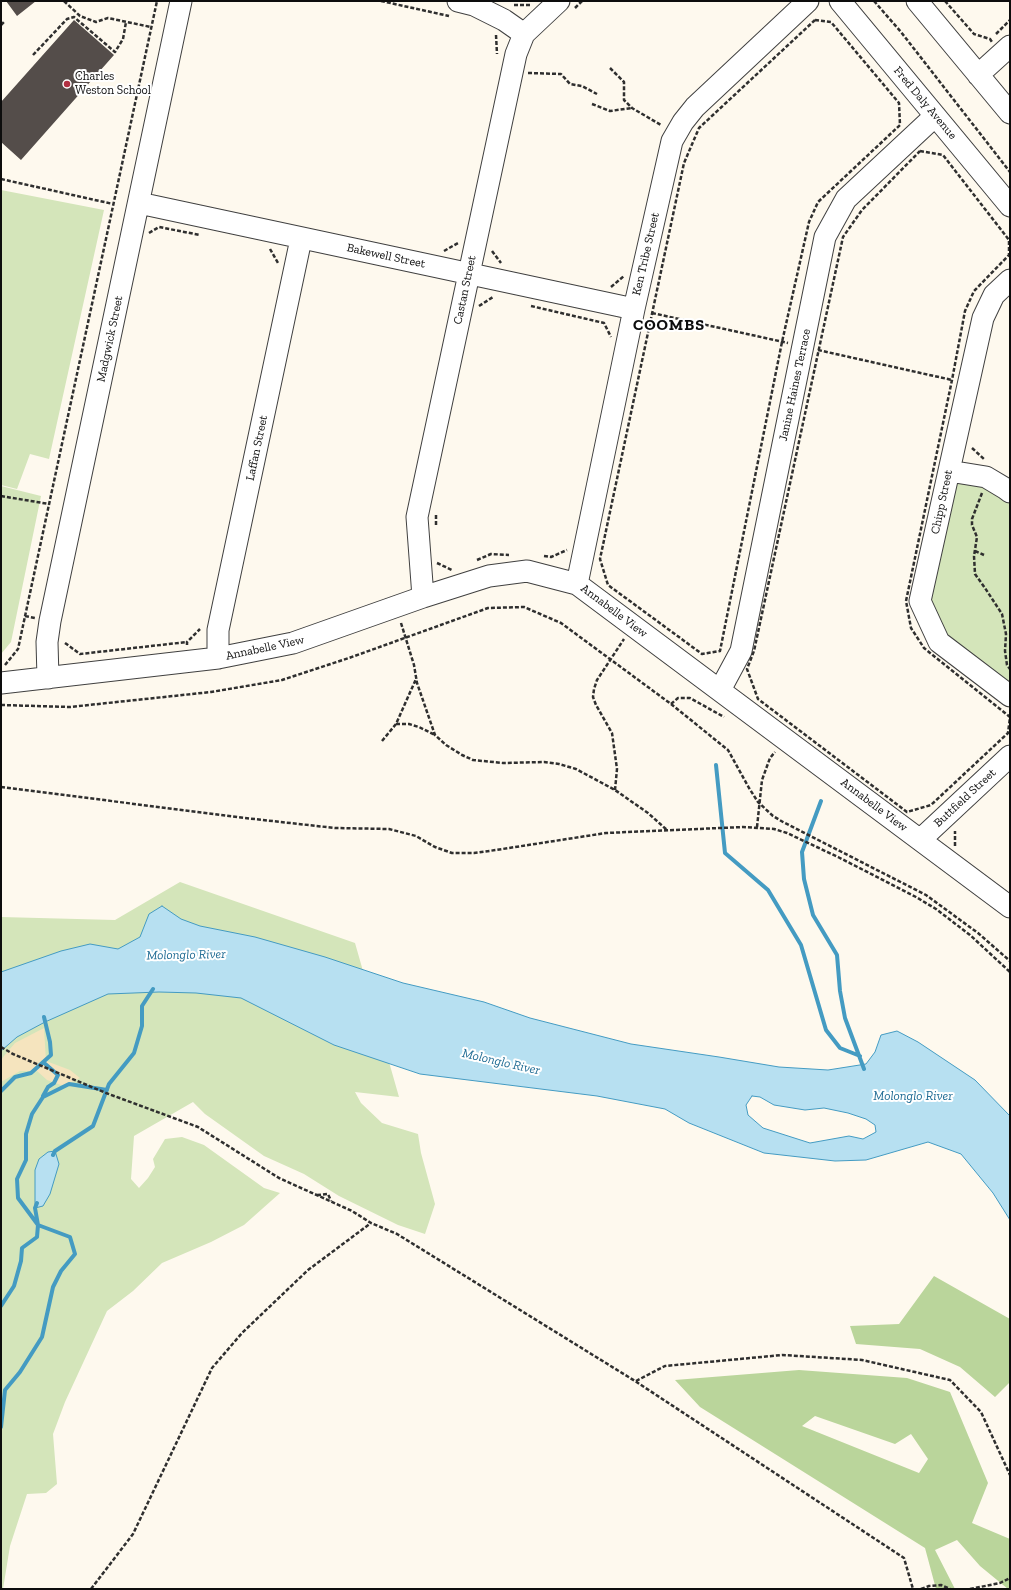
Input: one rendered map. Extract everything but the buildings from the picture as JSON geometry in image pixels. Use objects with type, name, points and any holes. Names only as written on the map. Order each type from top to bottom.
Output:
[{"type":"street","name":"Madgwick Street","points":[[48,678],[47,642],[50,621],[181,1]]},
{"type":"street","name":"Castan Street","points":[[423,596],[417,517],[516,54],[524,34],[559,1]]},
{"type":"street","name":"Ken Tribe Street","points":[[577,584],[634,310],[672,142],[683,122],[695,107],[808,1]]},
{"type":"street","name":"Fred Daly Avenue","points":[[840,1],[1010,206]]},
{"type":"street","points":[[917,1],[1010,113]]},
{"type":"street","points":[[454,9],[474,5],[504,20],[524,34]]},
{"type":"street","points":[[978,75],[1010,46]]},
{"type":"street","name":"Janine Haines Terrace","points":[[720,690],[741,651],[825,237],[846,199],[936,116]]},
{"type":"street","name":"Bakewell Street","points":[[139,203],[301,239],[469,273],[634,310]]},
{"type":"street","name":"Laffan Street","points":[[218,658],[218,630],[301,239]]},
{"type":"street","name":"Chipp Street","points":[[1010,280],[994,295],[983,318],[920,601],[939,642],[1010,696]]},
{"type":"street","points":[[949,471],[986,477],[1010,492]]},
{"type":"street","name":"Annabelle View","points":[[1,683],[218,658],[293,643],[423,596],[489,576],[527,571],[577,584],[720,690],[792,735],[920,840],[1010,907]]},
{"type":"street","name":"Buttfield Street","points":[[920,840],[1010,756]]},
{"type":"path","points":[[64,1],[80,16],[96,22],[108,18],[151,27]]},
{"type":"path","points":[[1,666],[5,665],[18,649],[157,1]]},
{"type":"path","points":[[381,1],[454,9]]},
{"type":"path","points":[[510,3],[514,5],[532,5],[536,1]]},
{"type":"path","points":[[874,1],[901,32],[1010,172]]},
{"type":"path","points":[[945,1],[974,34],[990,39],[1010,20]]},
{"type":"path","points":[[33,55],[67,19],[74,18],[115,52],[123,39],[126,22]]},
{"type":"path","points":[[815,20],[830,22],[899,104],[900,125],[818,202],[809,222],[782,342],[720,651],[702,654],[608,585],[600,559],[684,163],[699,128],[815,20]]},
{"type":"path","points":[[1,25],[5,21]]},
{"type":"path","points":[[496,34],[498,55]]},
{"type":"path","points":[[530,65],[528,75],[561,74],[570,84],[582,86],[597,94]]},
{"type":"path","points":[[610,68],[624,82],[624,100],[632,108],[661,124]]},
{"type":"path","points":[[592,104],[610,111],[632,108]]},
{"type":"path","points":[[658,131],[665,119]]},
{"type":"path","points":[[843,237],[862,210],[920,151],[943,155],[1009,240],[1010,255],[974,291],[965,311],[906,601],[911,628],[924,648],[1010,717],[1008,733],[931,805]]},
{"type":"path","points":[[1,179],[113,204]]},
{"type":"path","points":[[145,235],[159,227],[204,236]]},
{"type":"path","points":[[444,251],[458,244],[460,236]]},
{"type":"path","points":[[493,243],[492,251],[500,263],[508,264]]},
{"type":"path","points":[[264,248],[271,249],[279,266]]},
{"type":"path","points":[[605,286],[612,287],[626,275]]},
{"type":"path","points":[[479,306],[492,297],[500,299]]},
{"type":"path","points":[[530,306],[604,323],[611,339]]},
{"type":"path","points":[[973,441],[972,448],[989,462]]},
{"type":"path","points":[[982,493],[972,519],[972,525],[977,537],[974,556],[975,574],[1002,614],[1006,634],[1005,651],[1007,665],[1010,669]]},
{"type":"path","points":[[1,496],[49,504]]},
{"type":"path","points":[[436,514],[436,528]]},
{"type":"path","points":[[544,556],[551,556],[567,550],[568,542]]},
{"type":"path","points":[[975,551],[984,555]]},
{"type":"path","points":[[472,562],[491,554],[513,555]]},
{"type":"path","points":[[437,556],[437,563],[454,571]]},
{"type":"path","points":[[395,607],[406,636],[416,678],[435,735]]},
{"type":"path","points":[[1,705],[70,707],[218,691],[282,680],[349,658],[406,636],[488,608],[524,607],[561,622],[611,658],[728,750],[758,802],[773,816],[926,895],[978,933],[1010,961]]},
{"type":"path","points":[[64,637],[65,644],[80,654],[187,642],[199,631],[201,625]]},
{"type":"path","points":[[754,651],[747,669],[758,699],[792,735],[770,758],[762,780],[758,802],[756,828]]},
{"type":"path","points":[[611,658],[597,680],[593,697],[598,711],[612,733],[617,769],[614,790]]},
{"type":"path","points":[[382,741],[396,724],[416,678]]},
{"type":"path","points":[[671,704],[678,698],[690,698],[725,717]]},
{"type":"path","points":[[396,724],[409,724],[420,727],[435,735],[446,745],[462,755],[473,760],[503,763],[544,762],[559,764],[576,769],[614,790],[648,813],[667,830]]},
{"type":"path","points":[[1,787],[335,828],[389,829],[416,836],[434,847],[452,853],[474,853],[606,833],[667,830],[774,829],[794,836],[936,909],[970,935],[1010,972]]},
{"type":"path","points":[[1,1047],[13,1054],[137,1105],[198,1127],[279,1178],[352,1211],[371,1223],[396,1234],[635,1381],[904,1558],[914,1589]]},
{"type":"path","points":[[317,1195],[328,1194],[332,1202]]},
{"type":"path","points":[[91,1589],[133,1534],[212,1368],[242,1333],[308,1270],[371,1223]]},
{"type":"path","points":[[635,1381],[666,1366],[782,1354],[862,1360],[950,1380],[981,1412],[1010,1475]]},
{"type":"path","points":[[970,1589],[1000,1583],[1010,1578]]},
{"type":"path","points":[[921,1589],[929,1586],[941,1585],[950,1589]]},
{"type":"green space","points":[[1,190],[104,210],[49,459],[30,454],[17,489],[1,485]]},
{"type":"green space","points":[[949,471],[1010,492],[1010,696],[939,642],[920,601]]},
{"type":"green space","points":[[1,486],[41,496],[11,642],[1,654]]},
{"type":"green space","points":[[180,882],[355,943],[399,1097],[355,1092],[361,1103],[382,1123],[418,1134],[421,1153],[435,1204],[425,1234],[398,1225],[339,1196],[304,1174],[264,1156],[205,1114],[193,1102],[134,1136],[131,1179],[139,1188],[155,1167],[153,1159],[165,1139],[182,1137],[204,1145],[264,1188],[280,1193],[244,1225],[211,1242],[162,1263],[133,1291],[107,1311],[65,1402],[53,1434],[57,1484],[46,1493],[27,1494],[10,1546],[3,1589],[1,1589],[1,917],[115,920]]},
{"type":"green space","points":[[934,1276],[1010,1319],[1010,1382],[995,1397],[960,1367],[920,1349],[856,1344],[850,1326],[899,1324]]},
{"type":"green space","points":[[799,1370],[907,1378],[950,1392],[988,1483],[972,1523],[1010,1539],[1010,1589],[1008,1589],[980,1566],[957,1540],[935,1550],[955,1589],[936,1589],[925,1548],[700,1407],[675,1380]],"holes":[[[815,1416],[895,1444],[911,1434],[928,1459],[919,1473],[802,1426]]]},
{"type":"sand","points":[[44,1028],[46,1061],[70,1070],[80,1078],[64,1086],[47,1080],[37,1071],[20,1071],[1,1082],[1,1060],[4,1056],[15,1043]]},
{"type":"water","name":"Molonglo River","points":[[162,906],[181,919],[200,926],[255,937],[325,957],[403,983],[484,1002],[530,1018],[631,1044],[779,1067],[828,1070],[866,1064],[875,1052],[881,1035],[897,1031],[918,1042],[975,1080],[1010,1116],[1010,1220],[993,1193],[961,1154],[928,1142],[866,1160],[835,1161],[764,1153],[689,1123],[665,1109],[597,1096],[420,1074],[334,1045],[241,998],[196,993],[159,992],[108,994],[45,1022],[17,1037],[1,1051],[1,972],[61,951],[90,944],[118,949],[140,937],[149,914]],"holes":[[[752,1096],[760,1097],[774,1105],[805,1110],[824,1108],[848,1113],[866,1119],[875,1125],[876,1132],[863,1139],[849,1136],[810,1143],[763,1128],[748,1115],[746,1105]]]},
{"type":"water","points":[[55,1151],[59,1164],[50,1194],[43,1206],[35,1208],[35,1170],[39,1159],[48,1152]]},
{"type":"waterway","points":[[716,765],[725,853],[768,890],[801,945],[826,1030],[840,1048],[860,1056]]},
{"type":"waterway","points":[[821,801],[802,852],[804,879],[813,915],[837,955],[840,991],[845,1018],[864,1069]]},
{"type":"waterway","points":[[53,1155],[55,1151],[93,1126],[109,1084],[134,1053],[142,1026],[142,1006],[153,989]]},
{"type":"waterway","points":[[1,1091],[15,1077],[31,1073],[51,1055],[50,1042],[44,1017]]},
{"type":"waterway","points":[[43,1062],[58,1075],[54,1083],[48,1087],[43,1096]]},
{"type":"waterway","points":[[1,1427],[5,1390],[20,1372],[42,1337],[53,1287],[61,1271],[75,1254],[70,1237],[38,1225],[18,1198],[17,1179],[26,1160],[26,1134],[32,1114],[43,1097],[69,1084],[107,1090]]},
{"type":"waterway","points":[[1,1306],[14,1286],[21,1261],[22,1248],[37,1237],[38,1225],[35,1208],[37,1203]]},
{"type":"place","name":"Charles Weston School","points":[[67,84]]},
{"type":"district","name":"COOMBS","points":[[669,325]]}]
